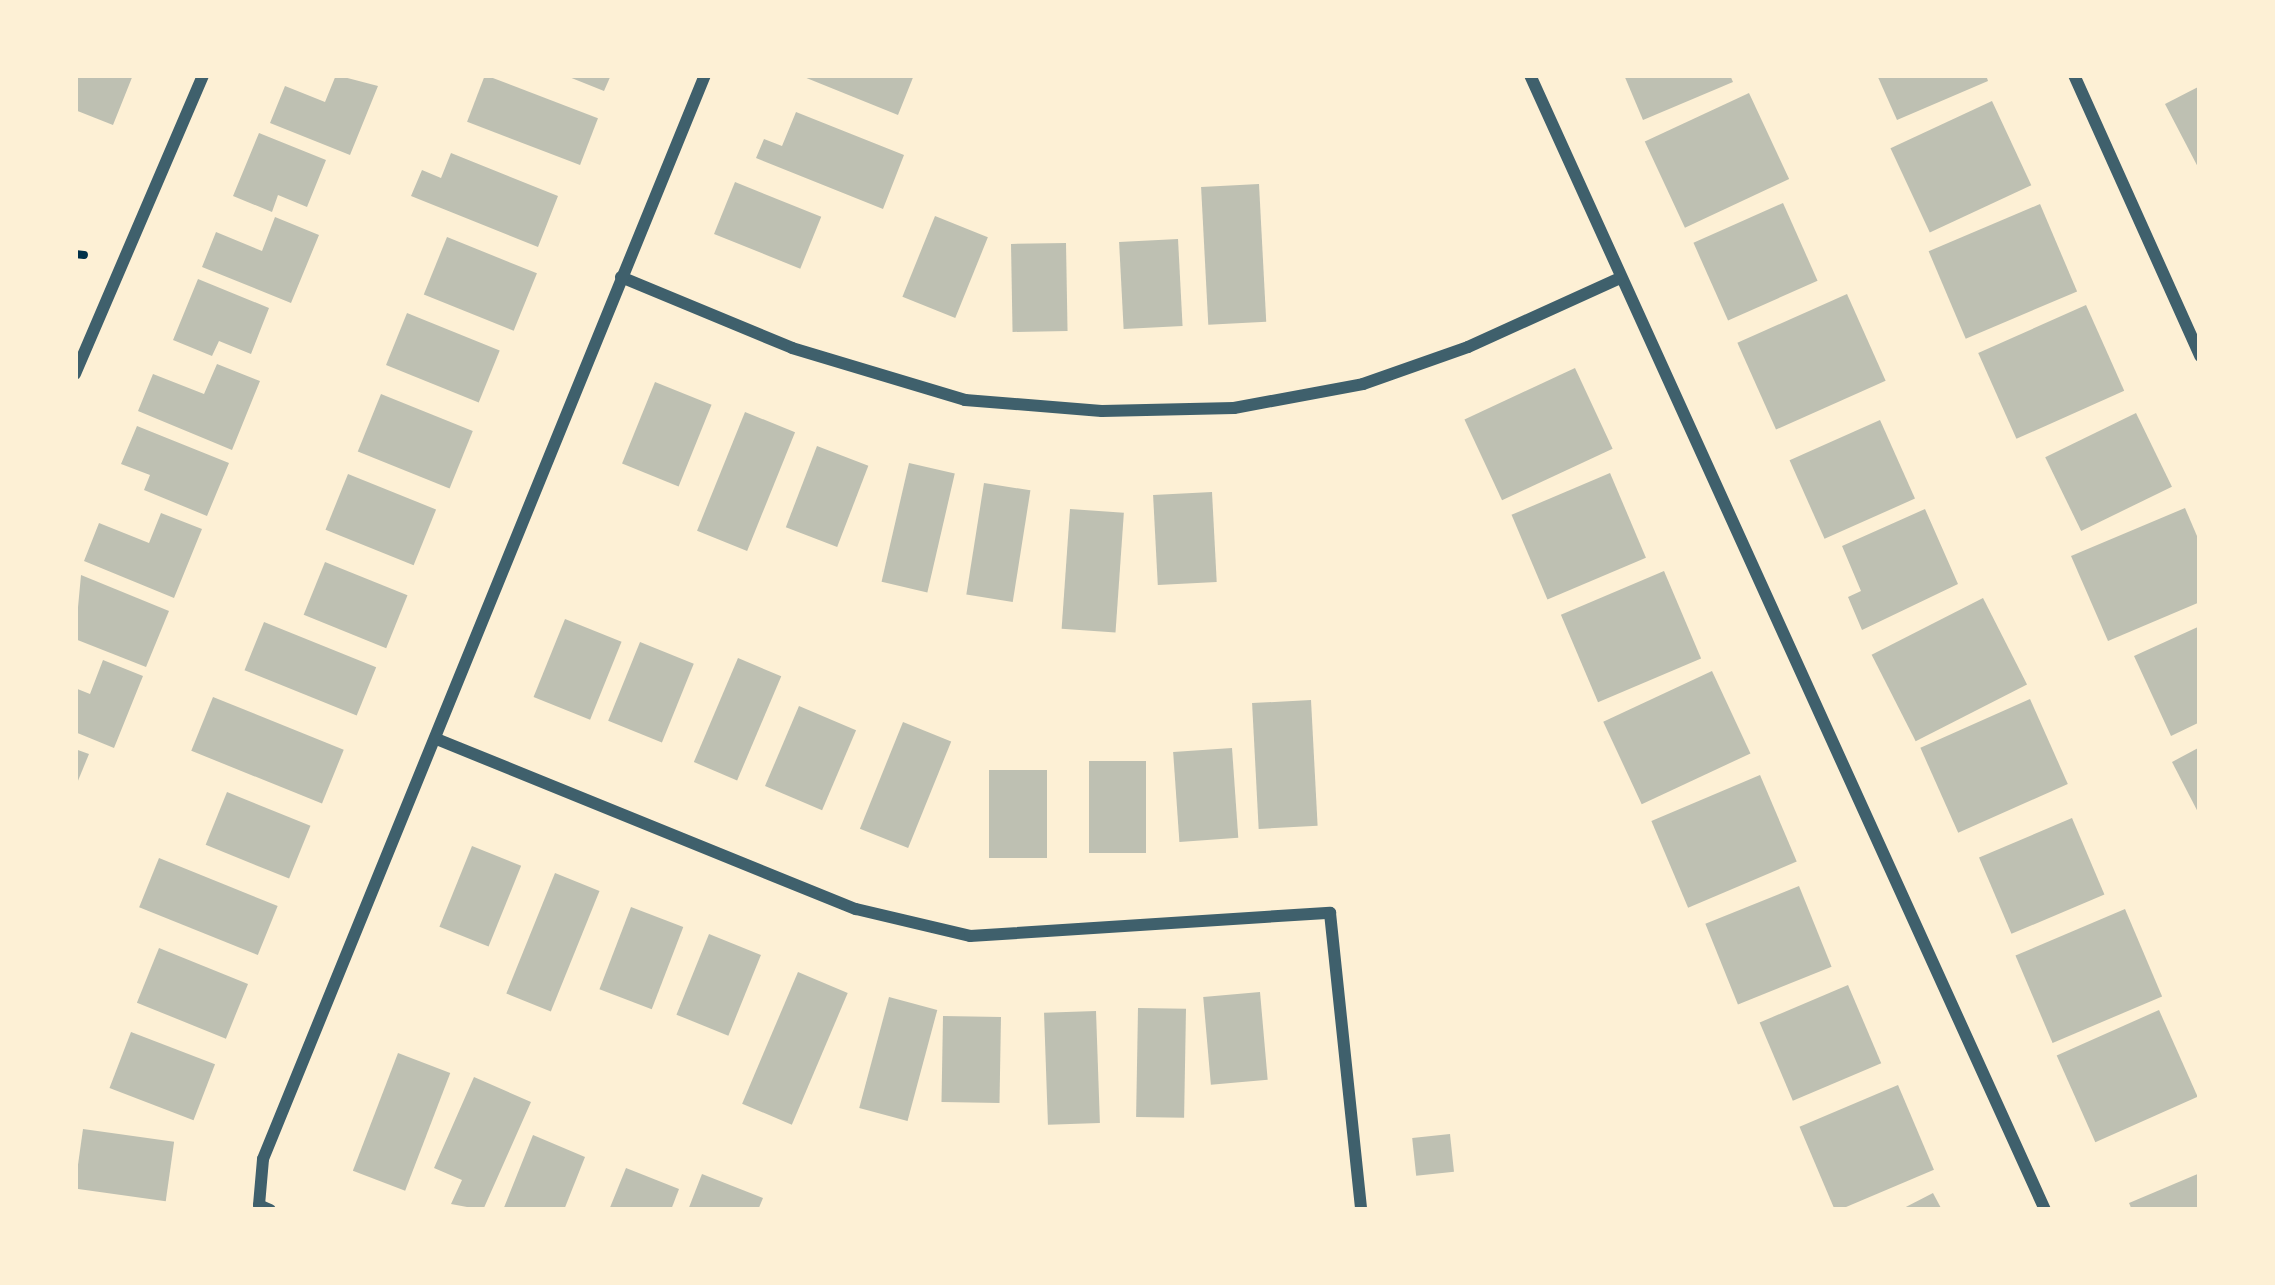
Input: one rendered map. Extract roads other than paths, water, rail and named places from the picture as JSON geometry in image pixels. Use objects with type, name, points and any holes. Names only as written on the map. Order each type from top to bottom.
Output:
[{"type":"street","points":[[75,374],[202,75]]},
{"type":"street","points":[[265,1208],[262,1159],[439,740],[705,75]]},
{"type":"street","points":[[1530,75],[2045,1210]]},
{"type":"street","points":[[2074,75],[2200,356]]},
{"type":"street","points":[[621,278],[792,348],[965,400],[1102,411],[1234,408],[1363,384],[1620,278]]},
{"type":"street","points":[[439,740],[856,909],[970,936],[1330,913],[1361,1210]]}]
